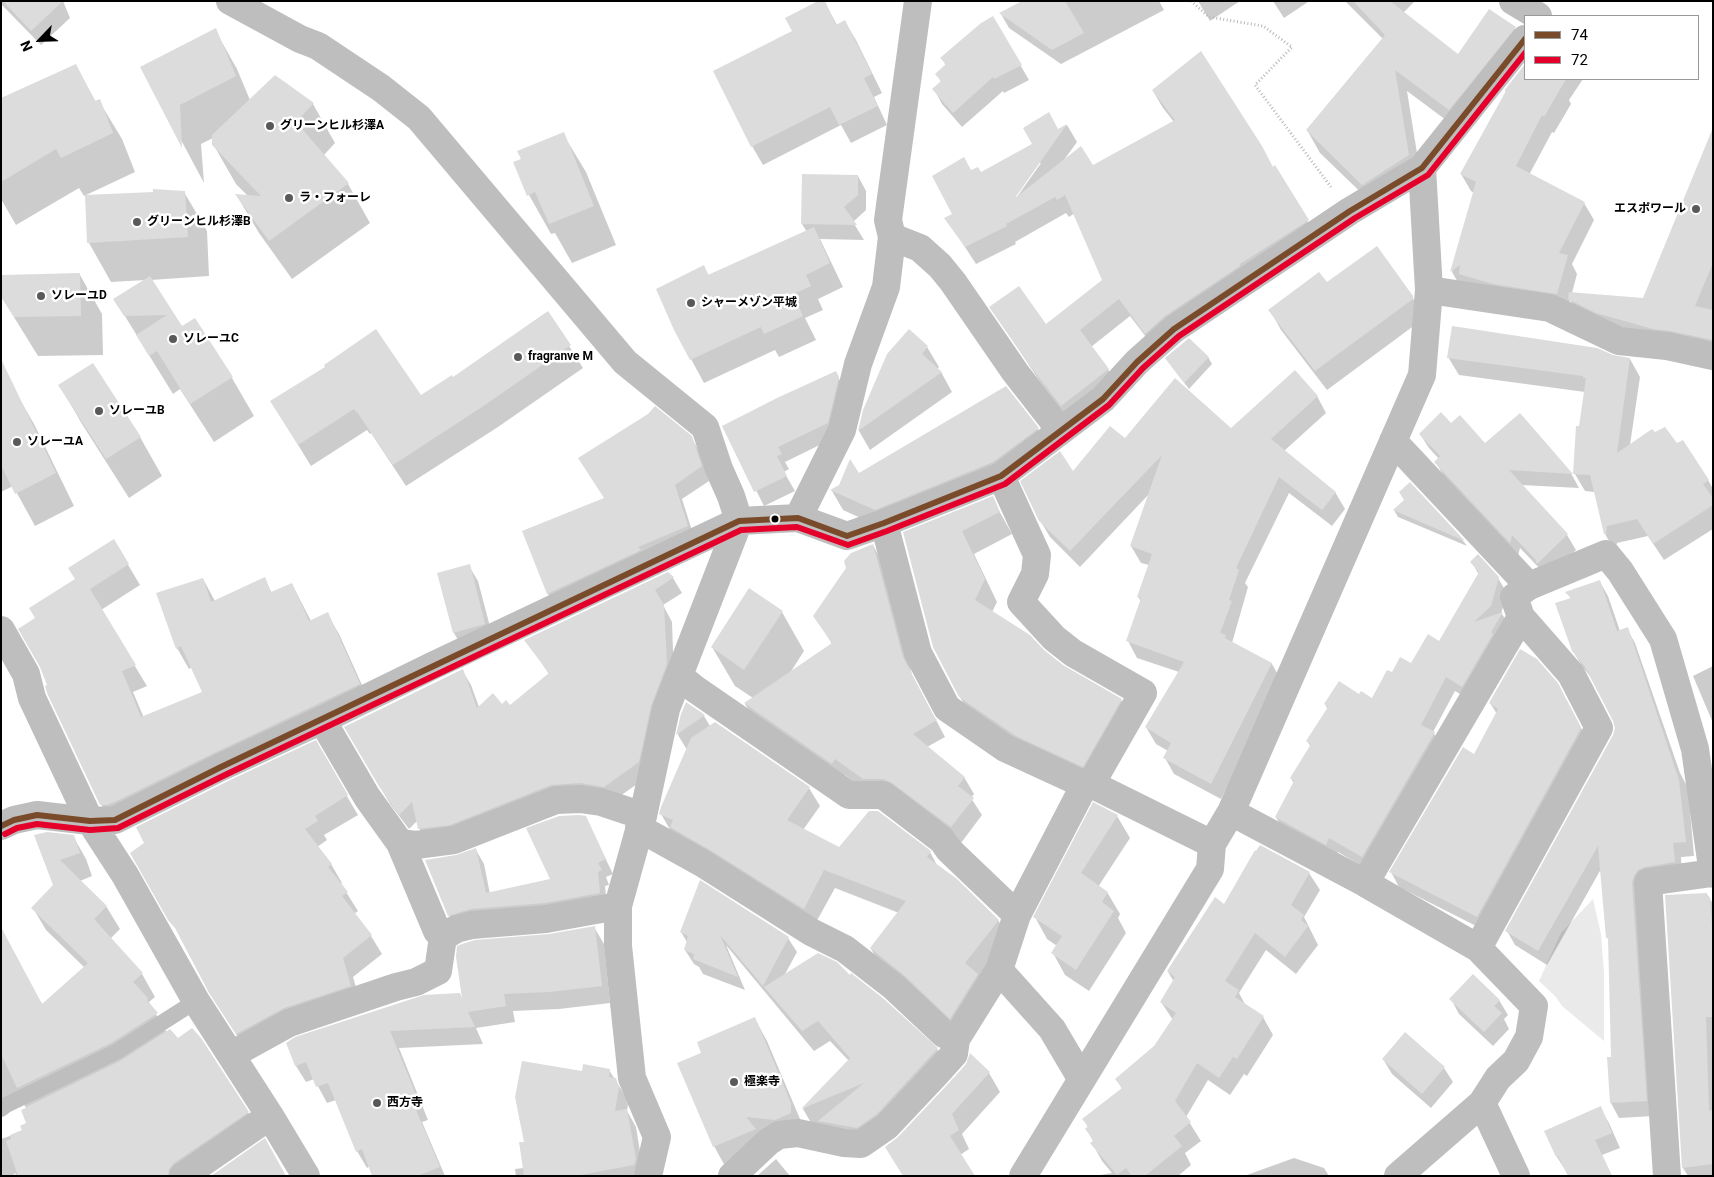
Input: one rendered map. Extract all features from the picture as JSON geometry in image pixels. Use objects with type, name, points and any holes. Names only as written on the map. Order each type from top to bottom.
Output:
[{"type":"street","points":[[230,1],[300,40],[318,46],[381,88],[419,118],[625,362],[705,428],[719,469],[731,496],[739,521],[666,709],[641,822],[618,906],[618,946],[632,1078],[657,1137],[648,1176]]},
{"type":"street","points":[[798,518],[842,430],[858,364],[886,287],[892,237],[888,220],[918,1]]},
{"type":"street","points":[[1513,1],[1536,15]]},
{"type":"street","points":[[1544,15],[1554,1]]},
{"type":"street","points":[[1,826],[14,820],[37,815],[90,821],[115,820],[221,767],[739,521],[798,518],[848,536],[1002,476],[1103,399],[1137,362],[1174,329],[1350,211],[1422,168],[1524,39]]},
{"type":"street","points":[[1023,1176],[1210,869],[1212,844],[1231,812],[1422,375],[1429,290],[1422,168]]},
{"type":"street","points":[[892,237],[920,248],[940,266],[1015,372],[1061,431]]},
{"type":"street","points":[[1429,290],[1550,308],[1620,341],[1667,346],[1713,356]]},
{"type":"street","points":[[1394,441],[1529,586]]},
{"type":"street","points":[[732,1176],[768,1142],[780,1136],[798,1133],[844,1143],[861,1144],[887,1126],[954,1054],[956,1039],[1000,970],[1017,915],[1082,790],[1091,784],[1143,693],[1073,653],[1054,638],[1020,602],[1035,574],[1037,555],[1002,476]]},
{"type":"street","points":[[884,523],[918,653],[947,708],[1005,748],[1081,783],[1091,784],[1212,844]]},
{"type":"street","points":[[1478,948],[1599,728],[1571,674],[1520,616],[1514,597],[1529,586],[1606,554],[1620,571],[1663,639],[1695,748],[1712,873],[1648,882],[1667,1176]]},
{"type":"street","points":[[1365,883],[1520,616]]},
{"type":"street","points":[[1,630],[26,674],[32,698],[90,821],[125,875],[196,1001],[306,1176]]},
{"type":"street","points":[[679,676],[694,689],[849,794],[883,795],[942,840],[949,850],[1017,915]]},
{"type":"street","points":[[230,1055],[289,1023],[416,982],[438,972],[443,937],[437,930],[400,843],[367,797],[322,720]]},
{"type":"street","points":[[400,843],[416,845],[454,840],[556,800],[580,799],[601,802],[641,822],[811,932],[845,949],[894,988],[944,1034],[956,1039]]},
{"type":"street","points":[[1231,812],[1365,883],[1478,948],[1534,1006],[1530,1037],[1516,1061],[1498,1078],[1482,1102],[1398,1176]]},
{"type":"street","points":[[443,937],[456,929],[472,925],[546,919],[618,906]]},
{"type":"street","points":[[1000,970],[1052,1029],[1081,1078]]},
{"type":"street","points":[[1482,1102],[1516,1176]]},
{"type":"street","points":[[183,1176],[270,1116]]},
{"type":"lane","points":[[1,1109],[116,1052],[196,1001]]},
{"type":"path","points":[[1191,1],[1209,17],[1263,26],[1292,48],[1255,85],[1350,211]]},
{"type":"shaded area","points":[[1593,899],[1601,934],[1604,973],[1604,1041],[1562,1006],[1556,997],[1539,981],[1561,933]]},
{"type":"building","points":[[3,1],[63,1],[31,31]]},
{"type":"building","points":[[818,1],[825,1],[836,25],[845,20],[872,74],[864,78],[878,106],[839,125],[830,107],[751,147],[713,71],[792,31],[785,18]]},
{"type":"building","points":[[1022,1],[1065,1],[1084,33],[1052,50],[999,13]]},
{"type":"building","points":[[1353,1],[1390,1],[1458,54],[1489,9],[1516,27],[1449,110],[1395,70],[1409,155],[1362,185],[1306,130],[1385,35]]},
{"type":"building","points":[[993,16],[1022,65],[994,79],[993,77],[953,113],[932,89],[941,81],[935,74],[946,64],[940,58],[981,23]]},
{"type":"building","points":[[216,28],[236,76],[180,105],[182,148],[140,67]]},
{"type":"building","points":[[1201,51],[1262,146],[1273,167],[1275,165],[1309,220],[1240,264],[1240,266],[1165,316],[1145,334],[1119,299],[1080,330],[1109,369],[1061,406],[989,307],[1019,286],[1046,324],[1102,280],[1065,195],[1057,200],[1055,197],[1006,224],[1007,226],[965,247],[944,218],[952,214],[932,176],[964,157],[971,170],[978,167],[981,172],[1032,144],[1023,128],[1049,112],[1058,129],[1067,124],[1015,198],[1081,146],[1093,165],[1175,120],[1152,90]]},
{"type":"building","points":[[76,64],[95,101],[100,99],[113,133],[61,158],[56,149],[1,182],[1,98]]},
{"type":"building","points":[[1524,65],[1524,80],[1565,80],[1544,117],[1542,115],[1516,166],[1585,202],[1559,253],[1568,255],[1557,294],[1493,284],[1459,274],[1460,265],[1450,272],[1476,182],[1460,174],[1507,89],[1504,91]]},
{"type":"building","points":[[275,75],[314,103],[296,122],[349,183],[269,241],[235,194],[261,196],[212,145],[212,135]]},
{"type":"building","points":[[1712,130],[1713,263],[1695,306],[1713,310],[1713,340],[1653,329],[1596,313],[1568,299],[1569,292],[1643,298]]},
{"type":"building","points":[[564,132],[594,206],[549,224],[535,192],[527,196],[513,162],[521,159],[517,151]]},
{"type":"building","points":[[802,174],[858,175],[858,195],[844,207],[857,225],[801,224]]},
{"type":"building","name":"グリーンヒル杉澤B","points":[[153,189],[185,191],[188,237],[87,243],[85,195],[153,192]]},
{"type":"building","points":[[814,227],[830,263],[806,275],[811,286],[793,294],[803,316],[764,334],[761,327],[690,360],[656,289],[704,265],[708,275]]},
{"type":"building","points":[[1377,246],[1413,296],[1413,299],[1315,371],[1268,310],[1319,272],[1327,282]]},
{"type":"building","name":"ソレーユD","points":[[80,273],[81,316],[14,317],[1,297],[1,275]]},
{"type":"building","name":"ソレーユC","points":[[150,276],[182,326],[195,318],[233,377],[190,404],[157,351],[149,356],[136,335],[167,315],[124,316],[113,299]]},
{"type":"building","points":[[548,311],[571,345],[485,405],[393,465],[354,409],[298,445],[270,401],[325,367],[324,365],[376,329],[421,395],[452,375],[453,377]]},
{"type":"building","points":[[1452,326],[1597,348],[1613,355],[1630,358],[1617,453],[1652,429],[1655,432],[1665,427],[1677,443],[1683,440],[1709,480],[1703,484],[1713,498],[1713,505],[1653,544],[1637,519],[1607,526],[1606,534],[1604,534],[1590,475],[1573,474],[1576,426],[1579,426],[1586,378],[1583,378],[1583,376],[1447,358]]},
{"type":"building","points":[[909,329],[928,346],[922,354],[942,372],[858,431],[863,410],[887,354]]},
{"type":"building","points":[[1189,338],[1209,357],[1184,383],[1165,358]]},
{"type":"building","name":"ソレーユA","points":[[1,359],[56,473],[15,494],[1,465]]},
{"type":"building","name":"ソレーユB","points":[[93,363],[141,437],[106,459],[58,385]]},
{"type":"building","points":[[1295,370],[1318,396],[1271,439],[1336,492],[1322,510],[1279,477],[1236,568],[1239,570],[1229,600],[1232,601],[1220,633],[1226,635],[1225,638],[1272,663],[1211,784],[1163,758],[1171,743],[1145,727],[1184,662],[1126,641],[1141,598],[1137,597],[1152,554],[1130,546],[1162,455],[1070,551],[1039,521],[1020,481],[1060,451],[1073,471],[1110,426],[1125,438],[1175,378],[1231,428]]},
{"type":"building","points":[[836,371],[839,377],[828,423],[778,447],[782,454],[777,456],[787,476],[754,492],[722,426]]},
{"type":"building","points":[[1006,386],[1039,428],[993,462],[875,510],[830,490],[839,485],[850,459],[859,473]]},
{"type":"building","points":[[655,406],[692,436],[702,466],[675,485],[688,526],[638,547],[641,550],[547,594],[522,531],[604,498],[578,458],[648,414]]},
{"type":"building","points":[[1441,412],[1451,423],[1460,415],[1485,443],[1520,413],[1573,474],[1509,470],[1568,534],[1537,564],[1535,559],[1512,535],[1510,543],[1434,462],[1440,456],[1419,434]]},
{"type":"building","points":[[1410,482],[1465,541],[1393,510],[1404,500],[1399,492]]},
{"type":"building","points":[[993,496],[1000,512],[962,531],[985,579],[975,600],[1030,635],[1044,650],[1063,665],[1122,699],[1083,767],[1016,736],[959,697],[933,647],[903,532]]},
{"type":"building","points":[[114,539],[129,564],[90,589],[136,665],[122,671],[141,717],[202,692],[181,646],[176,649],[156,593],[203,578],[211,602],[265,577],[271,592],[292,583],[309,621],[328,612],[360,684],[121,799],[107,805],[100,805],[47,693],[45,686],[47,685],[40,667],[18,629],[35,618],[29,608],[75,579],[68,568]]},
{"type":"building","points":[[873,544],[903,657],[937,720],[913,734],[965,777],[958,786],[974,798],[951,827],[892,783],[883,779],[863,779],[835,759],[832,764],[744,703],[832,643],[813,616],[846,568],[844,561],[851,553]]},
{"type":"building","points":[[1478,554],[1499,577],[1491,606],[1474,622],[1503,612],[1491,632],[1493,634],[1462,687],[1446,677],[1421,725],[1435,732],[1362,857],[1329,838],[1326,845],[1275,817],[1294,781],[1290,778],[1311,744],[1306,741],[1328,707],[1324,704],[1339,681],[1359,694],[1361,691],[1372,698],[1387,670],[1392,672],[1400,657],[1411,663],[1428,634],[1439,641],[1479,572],[1470,562]]},
{"type":"building","points":[[470,564],[485,624],[453,633],[437,573]]},
{"type":"building","points":[[668,572],[674,577],[655,590],[664,605],[667,664],[651,706],[639,762],[604,787],[580,783],[551,785],[450,825],[418,829],[412,802],[399,815],[380,788],[344,727],[463,669],[477,708],[493,693],[502,704],[506,700],[510,705],[549,673],[524,640]]},
{"type":"building","points":[[1600,580],[1617,631],[1628,627],[1679,780],[1686,842],[1673,843],[1675,862],[1638,870],[1632,883],[1647,1101],[1610,1103],[1607,1057],[1611,1057],[1608,938],[1606,938],[1598,846],[1538,951],[1505,931],[1613,735],[1615,728],[1585,667],[1572,651],[1555,603],[1571,598],[1565,592]]},
{"type":"building","points":[[749,588],[783,611],[744,670],[711,647]]},
{"type":"building","points":[[1520,649],[1537,659],[1558,683],[1581,728],[1477,917],[1389,872],[1463,747],[1474,754],[1498,709],[1489,703]]},
{"type":"building","points":[[686,702],[705,715],[676,735],[681,714]]},
{"type":"building","points":[[715,722],[810,787],[787,820],[839,847],[869,811],[878,811],[931,851],[927,857],[957,879],[999,920],[965,963],[978,974],[950,1019],[905,976],[870,948],[906,901],[824,870],[804,909],[670,827],[673,820],[659,814],[691,738]]},
{"type":"building","points":[[316,740],[348,795],[315,816],[318,821],[305,829],[332,864],[328,867],[348,892],[342,896],[372,935],[343,958],[351,986],[284,1008],[236,1034],[209,993],[175,928],[168,920],[130,853],[144,843],[136,827]]},
{"type":"building","points":[[1093,802],[1118,815],[1081,873],[1108,892],[1102,902],[1114,911],[1076,970],[1051,953],[1062,936],[1033,917]]},
{"type":"building","points":[[559,816],[586,816],[606,859],[598,863],[602,870],[598,872],[600,893],[544,903],[471,909],[448,916],[425,860],[456,855],[476,848],[486,893],[550,879],[526,828]]},
{"type":"building","points":[[47,832],[74,835],[80,853],[60,860],[107,906],[94,919],[143,973],[133,982],[148,998],[147,1000],[158,1013],[111,1043],[17,1088],[1,1054],[1,927],[42,1004],[88,963],[31,908],[53,885],[34,835]]},
{"type":"building","points":[[1260,845],[1310,872],[1291,905],[1304,915],[1301,920],[1308,926],[1285,957],[1255,933],[1225,981],[1239,990],[1235,997],[1264,1016],[1237,1059],[1233,1057],[1219,1078],[1197,1063],[1175,1101],[1191,1122],[1174,1136],[1182,1146],[1145,1176],[1132,1176],[1126,1168],[1117,1175],[1090,1143],[1094,1140],[1085,1129],[1088,1126],[1082,1119],[1122,1088],[1115,1079],[1154,1046],[1176,1013],[1160,1002],[1175,977],[1167,971],[1215,897],[1224,904],[1255,850]]},
{"type":"building","points":[[700,880],[789,937],[763,986],[720,935],[738,977],[693,959],[694,954],[684,950],[688,936],[680,932]]},
{"type":"building","points":[[1707,893],[1707,897],[1710,897],[1713,944],[1713,1017],[1706,1017],[1709,1111],[1713,1110],[1713,1164],[1682,1168],[1665,895]]},
{"type":"building","points":[[595,926],[602,986],[549,992],[504,994],[506,1006],[468,1012],[475,1027],[390,1031],[419,1102],[414,1105],[440,1167],[417,1176],[372,1176],[362,1149],[356,1152],[328,1083],[316,1087],[306,1062],[295,1066],[286,1043],[295,1037],[424,995],[460,993],[462,998],[456,957],[457,946],[462,944],[475,940],[549,934]]},
{"type":"building","points":[[818,953],[837,962],[850,975],[851,973],[884,999],[938,1048],[877,1114],[857,1128],[818,1121],[864,1083],[801,1109],[850,1058],[818,1021],[802,1031],[764,987]]},
{"type":"building","points":[[1473,974],[1500,1000],[1494,1006],[1502,1013],[1484,1032],[1449,999]]},
{"type":"building","points":[[755,1017],[791,1103],[791,1113],[775,1120],[746,1117],[756,1129],[713,1147],[677,1063],[701,1053],[697,1042]]},
{"type":"building","points":[[192,1028],[201,1038],[249,1112],[174,1163],[169,1169],[168,1176],[18,1176],[6,1141],[11,1139],[10,1135],[22,1130],[20,1126],[26,1123],[21,1110],[120,1061],[170,1029],[178,1038]]},
{"type":"building","points":[[1405,1032],[1445,1067],[1422,1094],[1382,1059]]},
{"type":"building","points":[[970,1053],[990,1072],[952,1114],[959,1130],[950,1136],[975,1176],[903,1176],[885,1147],[898,1137],[966,1064]]},
{"type":"building","points":[[522,1061],[582,1071],[583,1064],[610,1069],[609,1077],[616,1078],[619,1087],[615,1111],[627,1109],[636,1159],[634,1165],[575,1176],[524,1176],[519,1142],[524,1142],[515,1097]]},
{"type":"building","points":[[1601,1106],[1612,1133],[1595,1140],[1612,1176],[1568,1176],[1558,1156],[1556,1157],[1544,1131]]},
{"type":"building","points":[[265,1138],[286,1176],[211,1176]]},
{"type":"transit line","name":"74","points":[[1,826],[14,820],[37,815],[90,821],[115,820],[221,767],[739,521],[798,518],[847,536],[1001,476],[1103,399],[1137,362],[1174,329],[1350,211],[1422,168],[1524,40]]},
{"type":"transit line","name":"72","points":[[5,834],[17,828],[37,824],[90,830],[118,828],[225,775],[741,530],[797,527],[848,545],[1005,484],[1109,405],[1143,368],[1179,336],[1355,218],[1428,175],[1524,54]]},
{"type":"place","name":"グリーンヒル杉澤A","points":[[270,126]]},
{"type":"place","name":"ラ・フォーレ","points":[[289,198]]},
{"type":"place","name":"エスポワール","points":[[1696,209]]},
{"type":"place","name":"グリーンヒル杉澤B","points":[[137,222]]},
{"type":"place","name":"ソレーユD","points":[[41,296]]},
{"type":"place","name":"シャーメゾン平城","points":[[691,303]]},
{"type":"place","name":"ソレーユC","points":[[173,339]]},
{"type":"place","name":"fragranve M","points":[[518,357]]},
{"type":"place","name":"ソレーユB","points":[[99,411]]},
{"type":"place","name":"ソレーユA","points":[[17,442]]},
{"type":"place","name":"極楽寺","points":[[734,1082]]},
{"type":"place","name":"西方寺","points":[[377,1103]]}]
